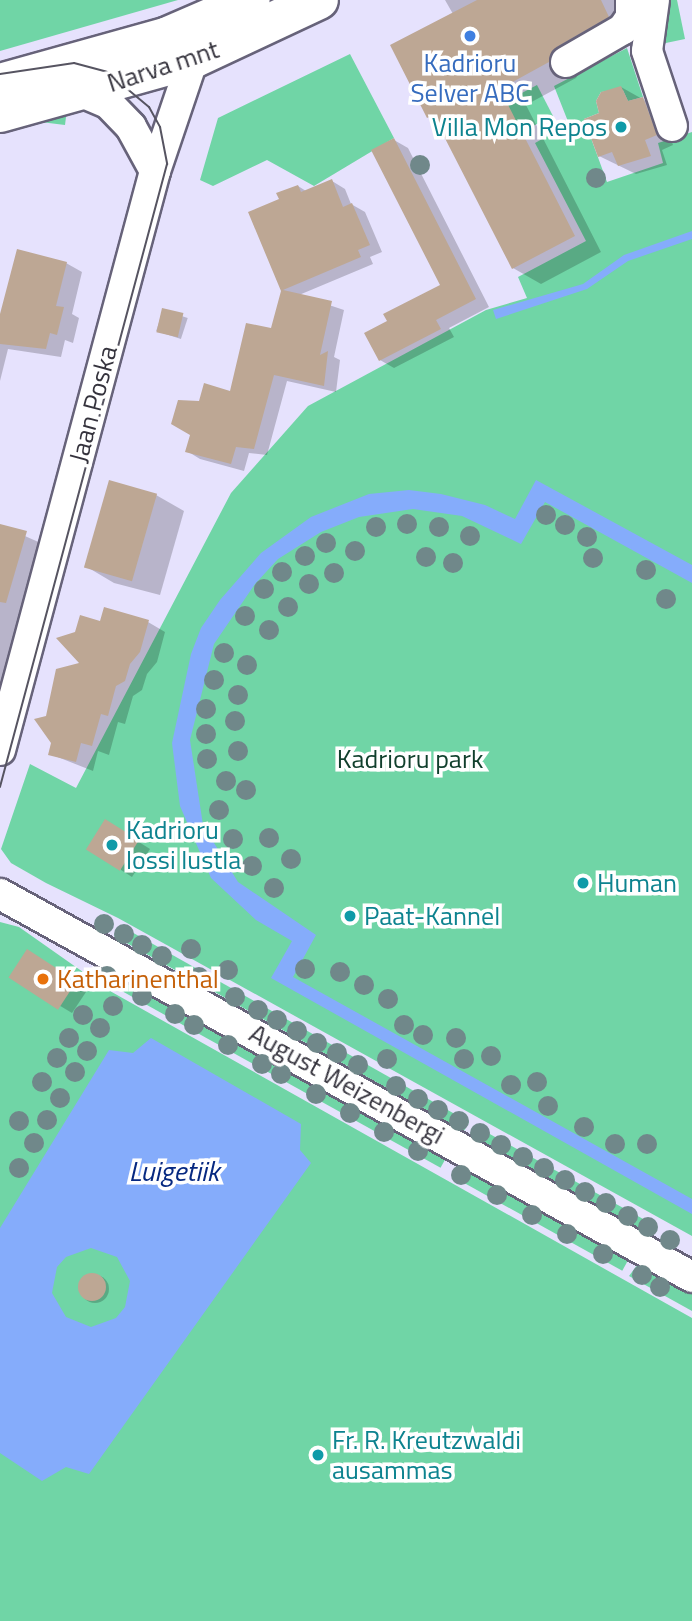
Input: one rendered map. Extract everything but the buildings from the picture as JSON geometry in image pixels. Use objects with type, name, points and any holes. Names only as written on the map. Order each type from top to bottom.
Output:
[{"type":"main road","name":"Narva mnt","points":[[13,79],[167,36],[251,0]]},
{"type":"main road","name":"Narva mnt","points":[[0,113],[193,60],[319,0]]},
{"type":"street","points":[[566,62],[623,29],[631,17],[631,0]]},
{"type":"street","points":[[654,0],[647,51],[672,126]]},
{"type":"street","name":"Jaan Poska","points":[[0,750],[155,171],[193,60]]},
{"type":"street","points":[[13,79],[82,92],[108,103],[131,127],[155,171]]},
{"type":"street","name":"August Weizenbergi","points":[[0,894],[692,1278]]},
{"type":"green space","points":[[0,0],[178,0],[0,51]]},
{"type":"green space","points":[[664,0],[677,0],[685,39],[661,44]]},
{"type":"green space","name":"Kadrioru park","points":[[627,48],[643,97],[628,101],[623,90],[601,92],[596,101],[599,113],[584,119],[607,182],[663,163],[658,143],[692,132],[692,1236],[118,918],[46,883],[11,863],[1,849],[30,764],[76,788],[231,493],[308,406],[486,310],[527,298],[518,277],[586,241],[535,143],[569,124],[554,86]]},
{"type":"green space","points":[[350,54],[394,138],[314,186],[267,160],[213,186],[200,180],[218,118]]},
{"type":"green space","points":[[537,85],[553,116],[523,131],[503,103]]},
{"type":"green space","points":[[0,109],[66,117],[65,125],[0,117]]},
{"type":"green space","points":[[0,922],[19,927],[110,991],[692,1318],[692,1621],[0,1621]]},
{"type":"green space","points":[[121,926],[469,1122],[464,1131],[114,936]]},
{"type":"green space","points":[[125,978],[447,1156],[441,1168],[119,989]]},
{"type":"green space","points":[[479,1128],[655,1225],[649,1235],[474,1138]]},
{"type":"green space","points":[[459,1163],[630,1258],[622,1271],[452,1176]]},
{"type":"green space","points":[[638,1264],[692,1294],[692,1311],[629,1276]]},
{"type":"water","points":[[692,231],[692,239],[628,261],[587,289],[496,319],[493,310],[583,284],[624,255]]},
{"type":"water","points":[[536,480],[692,565],[692,583],[545,502],[521,544],[462,516],[413,509],[359,517],[321,532],[278,559],[255,584],[214,644],[190,740],[203,825],[238,882],[316,935],[293,977],[692,1199],[692,1214],[271,978],[292,941],[256,920],[211,878],[180,806],[172,743],[191,654],[201,628],[220,600],[261,553],[311,517],[369,494],[409,490],[441,494],[485,505],[515,519]]},
{"type":"water","name":"Luigetiik","points":[[151,1038],[301,1124],[300,1150],[311,1163],[89,1474],[66,1467],[42,1481],[0,1453],[0,1228],[109,1050],[133,1053]],"holes":[[[91,1248],[117,1257],[130,1281],[125,1307],[116,1318],[91,1327],[66,1317],[52,1293],[57,1267],[66,1257]]]},
{"type":"tram line","points":[[0,74],[74,63],[107,72],[149,107],[160,127],[167,164],[0,787]]},
{"type":"place","name":"Kadrioru Selver ABC","points":[[470,36]]},
{"type":"place","name":"Villa Mon Repos","points":[[621,127]]},
{"type":"place","name":"Kadrioru lossi lustla","points":[[112,845]]},
{"type":"place","name":"Human","points":[[583,883]]},
{"type":"place","name":"Paat-Kannel","points":[[350,916]]},
{"type":"place","name":"Katharinenthal","points":[[43,979]]},
{"type":"place","name":"Fr. R. Kreutzwaldi ausammas","points":[[318,1455]]}]
